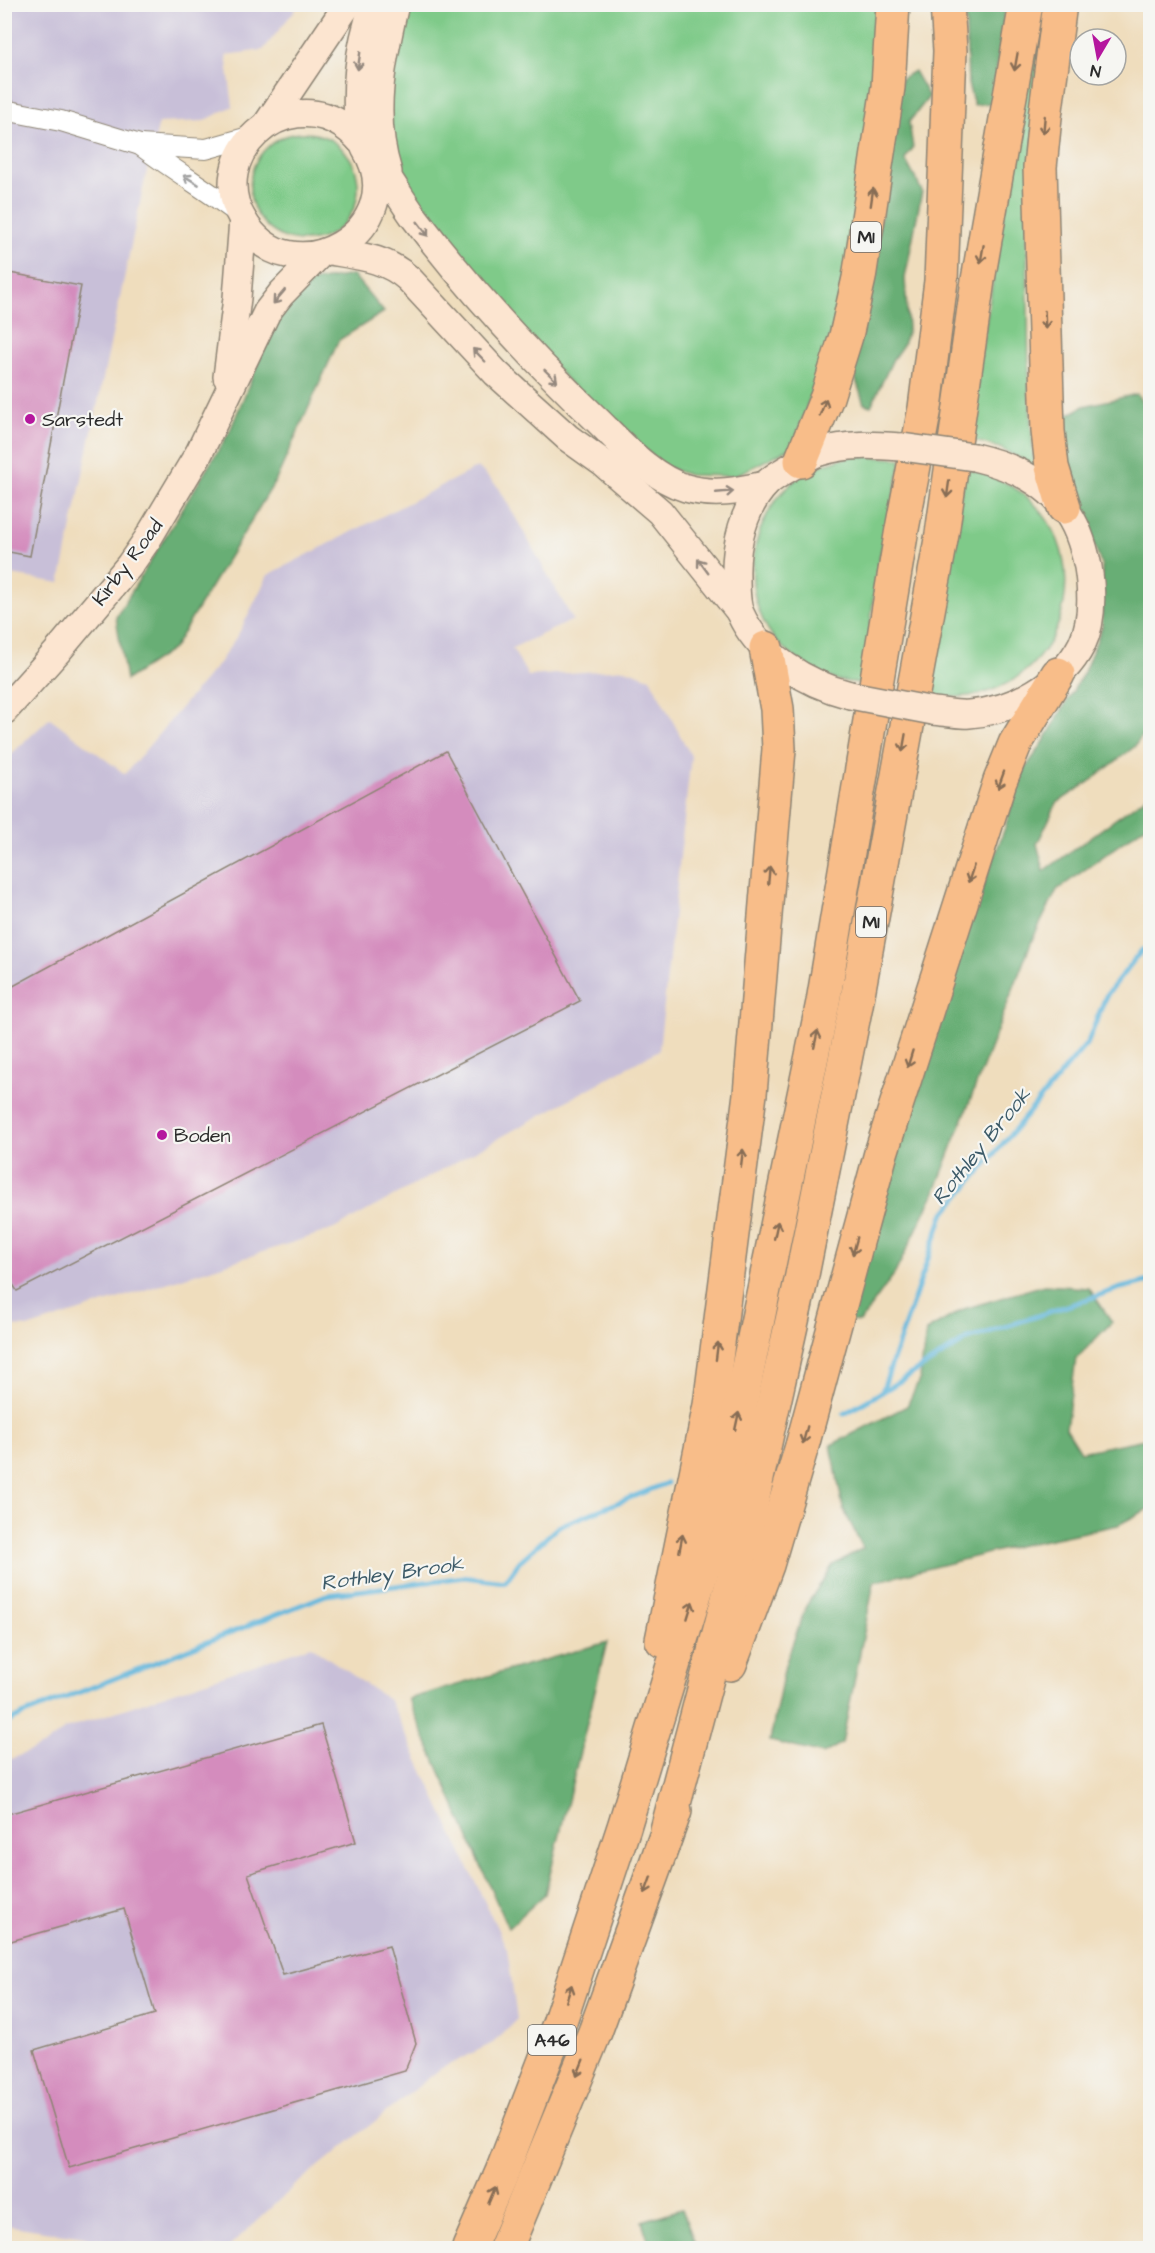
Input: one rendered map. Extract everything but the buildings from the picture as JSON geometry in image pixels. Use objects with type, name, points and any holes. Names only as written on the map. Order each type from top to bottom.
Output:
[{"type":"highway","name":"M1","points":[[801,461],[827,397],[846,336],[859,278],[888,87],[893,4]]},
{"type":"highway","name":"M1","points":[[624,1827],[715,1528],[823,1002],[902,529],[925,408],[940,293],[949,62],[947,4]]},
{"type":"highway","name":"M1","points":[[668,1830],[742,1546],[800,1285],[854,1017],[942,534],[978,280],[1026,4]]},
{"type":"highway","points":[[1060,4],[1045,117],[1041,167],[1048,431],[1052,467],[1064,507]]},
{"type":"highway","points":[[624,1827],[710,1406],[750,1095],[779,749],[777,709],[766,648]]},
{"type":"highway","points":[[668,1830],[767,1565],[881,1153],[1000,781],[1016,744],[1058,674]]},
{"type":"highway","name":"A46","points":[[469,2248],[502,2172],[559,2024],[624,1827]]},
{"type":"highway","name":"A46","points":[[506,2248],[595,2032],[668,1830]]},
{"type":"main road","points":[[348,4],[260,130],[241,153],[234,173],[234,194],[241,217],[254,235],[270,247],[288,254],[309,256],[325,253],[383,261],[398,269],[476,353],[520,396],[660,512],[739,611],[748,627],[789,669],[831,691],[850,695],[961,714],[997,710],[1038,691],[1073,657],[1082,643],[1091,604],[1090,577],[1076,529],[1064,507],[1039,484],[1018,471],[974,457],[865,444],[818,452],[782,471],[765,485],[745,519],[736,550],[739,611]]},
{"type":"main road","points":[[325,253],[355,235],[373,206],[375,177],[372,163],[362,143],[356,94],[366,29],[374,4]]},
{"type":"main road","points":[[391,180],[383,155],[378,100],[383,57],[395,4]]},
{"type":"main road","points":[[260,130],[285,116],[315,115],[335,120],[362,143],[444,256],[502,325],[545,370],[635,455],[671,482],[696,490],[718,493],[765,485]]},
{"type":"main road","name":"Kirby Road","points":[[225,397],[237,298],[241,217]]},
{"type":"main road","name":"Kirby Road","points":[[4,711],[129,566],[199,453],[267,312],[297,277],[325,253]]},
{"type":"street","points":[[4,110],[61,121],[140,145],[206,149],[260,130]]},
{"type":"street","points":[[140,145],[241,217]]},
{"type":"shaded area","points":[[4,5],[299,5],[263,50],[226,55],[233,106],[204,121],[159,123],[146,174],[60,583],[5,574]]},
{"type":"shaded area","points":[[478,467],[499,488],[573,620],[512,648],[528,676],[625,669],[650,678],[691,756],[659,1050],[334,1229],[30,1327],[5,1326],[5,760],[50,718],[125,774],[219,663],[239,633],[268,575]]},
{"type":"shaded area","points":[[311,1646],[390,1701],[507,1949],[517,2019],[493,2043],[440,2069],[293,2187],[228,2248],[140,2248],[136,2245],[5,2225],[4,1762],[44,1745],[65,1729]]},
{"type":"green space","points":[[404,5],[879,5],[871,123],[840,308],[793,447],[734,476],[689,475],[666,467],[590,406],[415,208],[397,156],[389,122],[390,68]]},
{"type":"green space","points":[[965,5],[1006,5],[992,103],[974,105],[968,84]]},
{"type":"green space","points":[[1039,5],[1049,5],[1027,242],[1029,391],[1034,466],[1000,448],[969,439],[982,346]]},
{"type":"green space","points":[[914,71],[929,97],[909,122],[913,148],[905,159],[922,191],[905,278],[908,329],[903,345],[893,359],[871,406],[864,404],[853,371],[889,172],[901,79]]},
{"type":"green space","points":[[304,133],[325,137],[342,149],[354,166],[358,187],[354,208],[342,225],[325,237],[304,241],[283,237],[266,225],[254,208],[250,187],[254,166],[266,149],[283,137]]},
{"type":"green space","points":[[353,275],[384,312],[339,340],[276,480],[173,649],[126,680],[116,617],[229,433],[273,327],[295,284]]},
{"type":"green space","points":[[1137,394],[1150,417],[1150,725],[1134,747],[1089,782],[1057,803],[1037,844],[1044,871],[1150,794],[1150,822],[1057,890],[1032,940],[934,1194],[895,1273],[860,1322],[843,1320],[972,916],[1005,828],[1020,776],[1043,743],[1084,672],[1102,627],[1102,566],[1072,486],[1061,419],[1084,406]]},
{"type":"green space","points":[[855,456],[902,459],[876,573],[864,684],[832,678],[789,653],[771,633],[759,610],[753,585],[753,558],[759,533],[770,509],[786,488],[813,469]]},
{"type":"green space","points":[[965,469],[1015,489],[1048,521],[1064,561],[1064,603],[1049,643],[1021,675],[979,694],[925,695]]},
{"type":"green space","points":[[1044,1285],[1089,1288],[1112,1322],[1076,1359],[1066,1428],[1081,1452],[1150,1438],[1150,1508],[1118,1525],[1017,1546],[874,1582],[842,1743],[823,1754],[770,1741],[785,1665],[806,1606],[833,1565],[863,1548],[843,1508],[831,1445],[907,1406],[920,1378],[926,1331],[964,1309]]},
{"type":"green space","points":[[607,1642],[545,1894],[508,1928],[408,1699]]},
{"type":"green space","points":[[682,2209],[697,2248],[650,2248],[642,2221]]},
{"type":"waterway","name":"Rothley Brook","points":[[844,1414],[882,1392],[943,1215],[1088,1042],[1106,996],[1142,950],[1150,947]]},
{"type":"waterway","name":"Rothley Brook","points":[[882,1392],[968,1339],[1121,1288],[1150,1281]]},
{"type":"waterway","name":"Rothley Brook","points":[[4,1724],[326,1595],[464,1577],[505,1582],[520,1561],[559,1526],[667,1483]]},
{"type":"place","name":"Sarstedt","points":[[30,419]]},
{"type":"place","name":"Boden","points":[[162,1135]]}]
